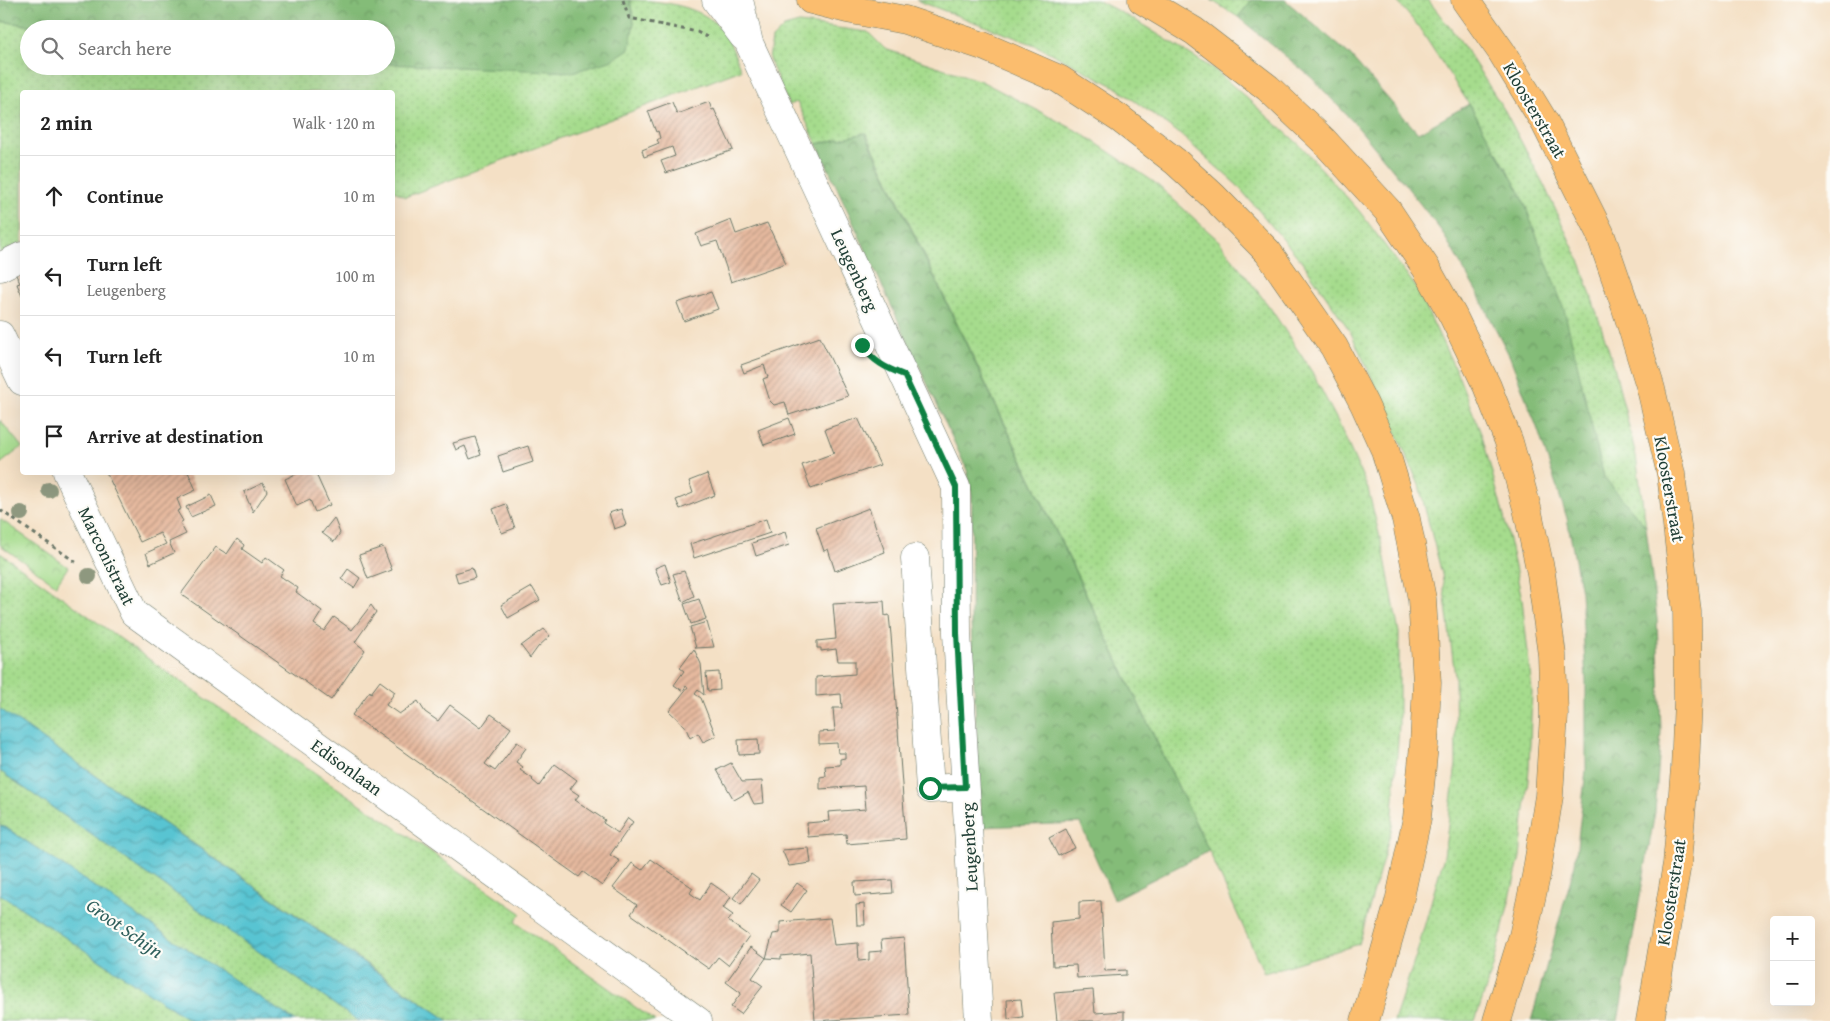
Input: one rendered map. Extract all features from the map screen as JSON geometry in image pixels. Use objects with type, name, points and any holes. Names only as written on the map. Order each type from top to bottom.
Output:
[{"type":"main road","points":[[811,0],[905,20],[983,46],[1059,79],[1119,118],[1176,162],[1213,196],[1268,252],[1334,347],[1364,404],[1385,450],[1406,519],[1422,599],[1428,683],[1417,818],[1399,902],[1365,1021]]},
{"type":"main road","points":[[1142,0],[1194,31],[1268,88],[1323,140],[1388,211],[1426,268],[1453,316],[1488,386],[1509,442],[1527,508],[1540,574],[1552,655],[1554,715],[1549,796],[1536,876],[1523,936],[1497,1021]]},
{"type":"main road","name":"Kloosterstraat","points":[[1465,0],[1501,51],[1545,123],[1600,233],[1651,389],[1671,474],[1687,612],[1688,710],[1678,864],[1650,1021]]},
{"type":"street","points":[[716,0],[749,43]]},
{"type":"street","name":"Leugenberg","points":[[739,0],[749,43],[956,487],[957,633],[979,1021]]},
{"type":"street","points":[[0,267],[20,257]]},
{"type":"street","points":[[3,349],[20,378]]},
{"type":"street","name":"Marconistraat","points":[[68,475],[134,613]]},
{"type":"street","points":[[915,558],[930,788],[965,787]]},
{"type":"street","name":"Edisonlaan","points":[[134,613],[698,1021]]},
{"type":"path","points":[[623,0],[629,18],[698,32],[710,38]]},
{"type":"path","points":[[0,510],[81,566]]},
{"type":"green space","points":[[0,0],[630,0],[634,23],[629,49],[610,61],[573,72],[395,64],[395,20],[20,20],[20,24],[0,21]]},
{"type":"green space","points":[[630,0],[668,3],[693,10],[715,22],[723,31],[741,70],[405,197],[395,191],[395,90],[20,90],[20,243],[0,253],[0,21],[20,24],[20,75],[395,75],[395,63],[634,23]]},
{"type":"green space","points":[[916,0],[1097,0],[1135,20],[1215,70],[1302,147],[1360,212],[1416,287],[1458,375],[1482,436],[1504,517],[1522,599],[1532,690],[1529,769],[1520,857],[1493,967],[1475,1021],[1394,1021],[1416,956],[1444,856],[1456,764],[1455,676],[1442,574],[1419,485],[1350,331],[1304,264],[1237,185],[1176,131],[1114,86],[1035,45]]},
{"type":"green space","points":[[1211,0],[1252,0],[1238,17]]},
{"type":"green space","points":[[1252,0],[1285,0],[1349,54],[1418,133],[1469,104],[1521,194],[1564,309],[1604,477],[1646,527],[1657,619],[1661,731],[1655,812],[1618,1021],[1531,1021],[1575,864],[1586,770],[1586,681],[1581,592],[1567,518],[1538,430],[1510,357],[1478,294],[1442,232],[1356,125],[1312,78],[1238,17]]},
{"type":"green space","points":[[1396,0],[1428,0],[1459,39],[1505,111],[1544,185],[1581,265],[1614,366],[1636,456],[1646,527],[1604,477],[1587,409],[1521,194],[1469,104],[1418,26]]},
{"type":"green space","points":[[799,23],[868,32],[885,49],[981,81],[1081,133],[1154,182],[1219,241],[1271,309],[1312,372],[1338,422],[1368,489],[1385,558],[1399,633],[1399,725],[1392,827],[1359,944],[1264,973],[1209,851],[866,133],[817,144],[797,102],[789,105],[769,59],[772,39],[784,27]]},
{"type":"green space","points":[[865,133],[1209,851],[1114,899],[1080,823],[981,827],[971,623],[972,495],[967,470],[817,144]]},
{"type":"green space","points":[[0,420],[20,445],[20,449],[0,464]]},
{"type":"green space","points":[[0,519],[68,567],[56,585],[0,545]]},
{"type":"green space","points":[[0,553],[174,677],[521,913],[515,922],[655,1021],[449,1021],[0,709]]},
{"type":"green space","points":[[0,771],[358,1021],[295,1021],[5,827],[0,826]]},
{"type":"green space","points":[[0,894],[191,1021],[0,1021]]},
{"type":"water","points":[[0,709],[449,1021],[358,1021],[0,771]]},
{"type":"water","name":"Groot Schijn","points":[[0,826],[5,827],[295,1021],[191,1021],[0,894]]},
{"type":"building","points":[[672,102],[677,114],[709,102],[733,150],[666,173],[661,161],[675,156],[672,147],[644,157],[642,150],[659,143],[657,140],[660,138],[648,111]]},
{"type":"building","points":[[731,220],[736,234],[767,223],[786,263],[731,282],[717,241],[701,246],[696,234]]},
{"type":"building","points":[[20,268],[20,283],[14,271]]},
{"type":"building","points":[[711,292],[718,309],[684,321],[677,303]]},
{"type":"building","points":[[820,337],[848,396],[789,415],[785,402],[774,405],[770,401],[763,379],[768,377],[764,365],[744,373],[741,365]]},
{"type":"building","points":[[789,418],[795,434],[764,445],[758,430]]},
{"type":"building","points":[[858,418],[880,465],[811,489],[802,465],[834,453],[825,429]]},
{"type":"building","points":[[475,437],[481,455],[470,459],[465,446],[456,450],[453,443]]},
{"type":"building","points":[[528,446],[533,462],[503,472],[498,456]]},
{"type":"building","points":[[707,474],[715,495],[680,509],[676,500],[693,493],[689,481]]},
{"type":"building","points":[[107,475],[189,475],[196,490],[177,499],[181,509],[177,511],[183,521],[180,523],[186,534],[169,542],[174,553],[150,564],[146,553],[166,544],[160,533],[140,542]]},
{"type":"building","points":[[294,475],[316,475],[330,505],[315,512],[310,500],[297,506],[285,479]]},
{"type":"building","points":[[263,483],[267,491],[253,512],[244,492]]},
{"type":"building","points":[[211,495],[216,506],[191,517],[186,507]]},
{"type":"building","points":[[506,504],[515,528],[502,533],[493,509]]},
{"type":"building","points":[[869,508],[885,552],[835,571],[828,549],[824,551],[816,528]]},
{"type":"building","points":[[621,509],[626,525],[614,529],[609,513]]},
{"type":"building","points":[[334,518],[340,533],[334,542],[322,533]]},
{"type":"building","points":[[766,519],[770,533],[694,558],[690,544]]},
{"type":"building","points":[[785,532],[789,545],[756,556],[752,543]]},
{"type":"building","points":[[237,539],[244,545],[242,549],[262,563],[266,557],[284,570],[280,576],[298,588],[296,592],[322,611],[314,624],[324,631],[334,617],[352,630],[371,605],[376,612],[355,642],[365,650],[331,700],[181,594],[216,547],[227,554]]},
{"type":"building","points":[[383,547],[392,570],[368,579],[359,555]]},
{"type":"building","points":[[665,564],[671,582],[662,585],[655,568]]},
{"type":"building","points":[[472,568],[475,578],[458,583],[455,573]]},
{"type":"building","points":[[348,569],[360,578],[354,588],[341,579]]},
{"type":"building","points":[[684,571],[694,596],[683,602],[673,574]]},
{"type":"building","points":[[532,587],[540,600],[508,618],[501,605]]},
{"type":"building","points":[[699,599],[706,619],[691,624],[684,604]]},
{"type":"building","points":[[884,601],[885,616],[889,615],[891,635],[906,839],[847,844],[846,834],[808,837],[807,823],[829,821],[828,812],[866,809],[864,786],[820,789],[820,777],[826,776],[825,766],[840,765],[840,759],[845,758],[845,753],[838,753],[837,743],[819,744],[819,732],[835,731],[833,708],[842,708],[841,694],[816,696],[816,677],[855,674],[855,661],[838,661],[836,649],[821,651],[821,648],[817,648],[817,641],[836,639],[833,604]]},
{"type":"building","points":[[707,622],[714,647],[696,648],[690,627]]},
{"type":"building","points":[[544,629],[550,636],[530,658],[521,646]]},
{"type":"building","points":[[694,649],[701,664],[704,695],[698,690],[695,694],[701,698],[716,736],[703,742],[698,733],[690,738],[685,726],[669,711],[688,687],[686,686],[683,691],[674,685],[684,671],[680,668]]},
{"type":"building","points":[[719,672],[720,690],[708,691],[706,673]]},
{"type":"building","points":[[380,681],[395,692],[386,705],[399,714],[418,701],[425,712],[438,721],[450,705],[481,728],[491,714],[511,728],[485,764],[495,771],[517,742],[526,748],[516,762],[523,767],[520,770],[539,786],[555,764],[577,780],[570,789],[579,795],[575,800],[605,820],[603,823],[618,833],[628,818],[633,822],[610,855],[620,861],[602,886],[583,872],[579,877],[352,715]]},
{"type":"building","points":[[758,739],[759,754],[739,755],[738,740]]},
{"type":"building","points":[[731,763],[742,782],[762,781],[764,803],[754,804],[748,792],[734,800],[717,770]]},
{"type":"building","points":[[1066,829],[1075,848],[1058,856],[1049,838]]},
{"type":"building","points":[[809,848],[811,863],[789,866],[782,850]]},
{"type":"building","points":[[651,859],[693,888],[690,893],[700,900],[711,883],[731,897],[723,908],[733,915],[728,921],[749,936],[728,965],[718,957],[709,969],[631,914],[637,905],[613,888],[632,863],[642,870]]},
{"type":"building","points":[[751,874],[759,880],[741,904],[733,898]]},
{"type":"building","points":[[892,880],[893,893],[855,896],[854,882]]},
{"type":"building","points":[[797,883],[807,890],[791,912],[781,905]]},
{"type":"building","points":[[1101,901],[1105,971],[1126,970],[1126,975],[1077,978],[1076,965],[1053,966],[1051,922],[1079,919],[1079,902]]},
{"type":"building","points":[[864,904],[865,925],[857,925],[856,905]]},
{"type":"building","points":[[830,918],[834,945],[858,943],[859,961],[869,960],[869,952],[882,951],[881,940],[904,938],[909,1015],[815,1021],[810,953],[781,956],[781,959],[766,958],[773,934],[780,933],[780,922]]},
{"type":"building","points":[[751,947],[766,958],[752,978],[763,986],[741,1014],[731,1007],[741,993],[726,982]]},
{"type":"building","points":[[1093,990],[1095,1013],[1124,1011],[1124,1021],[1057,1021],[1054,993]]},
{"type":"building","points":[[1021,999],[1023,1017],[1008,1019],[1007,1000]]},
{"type":"route","points":[[862,345],[870,357],[880,365],[904,375],[956,487],[957,633],[965,787],[930,788]]}]
